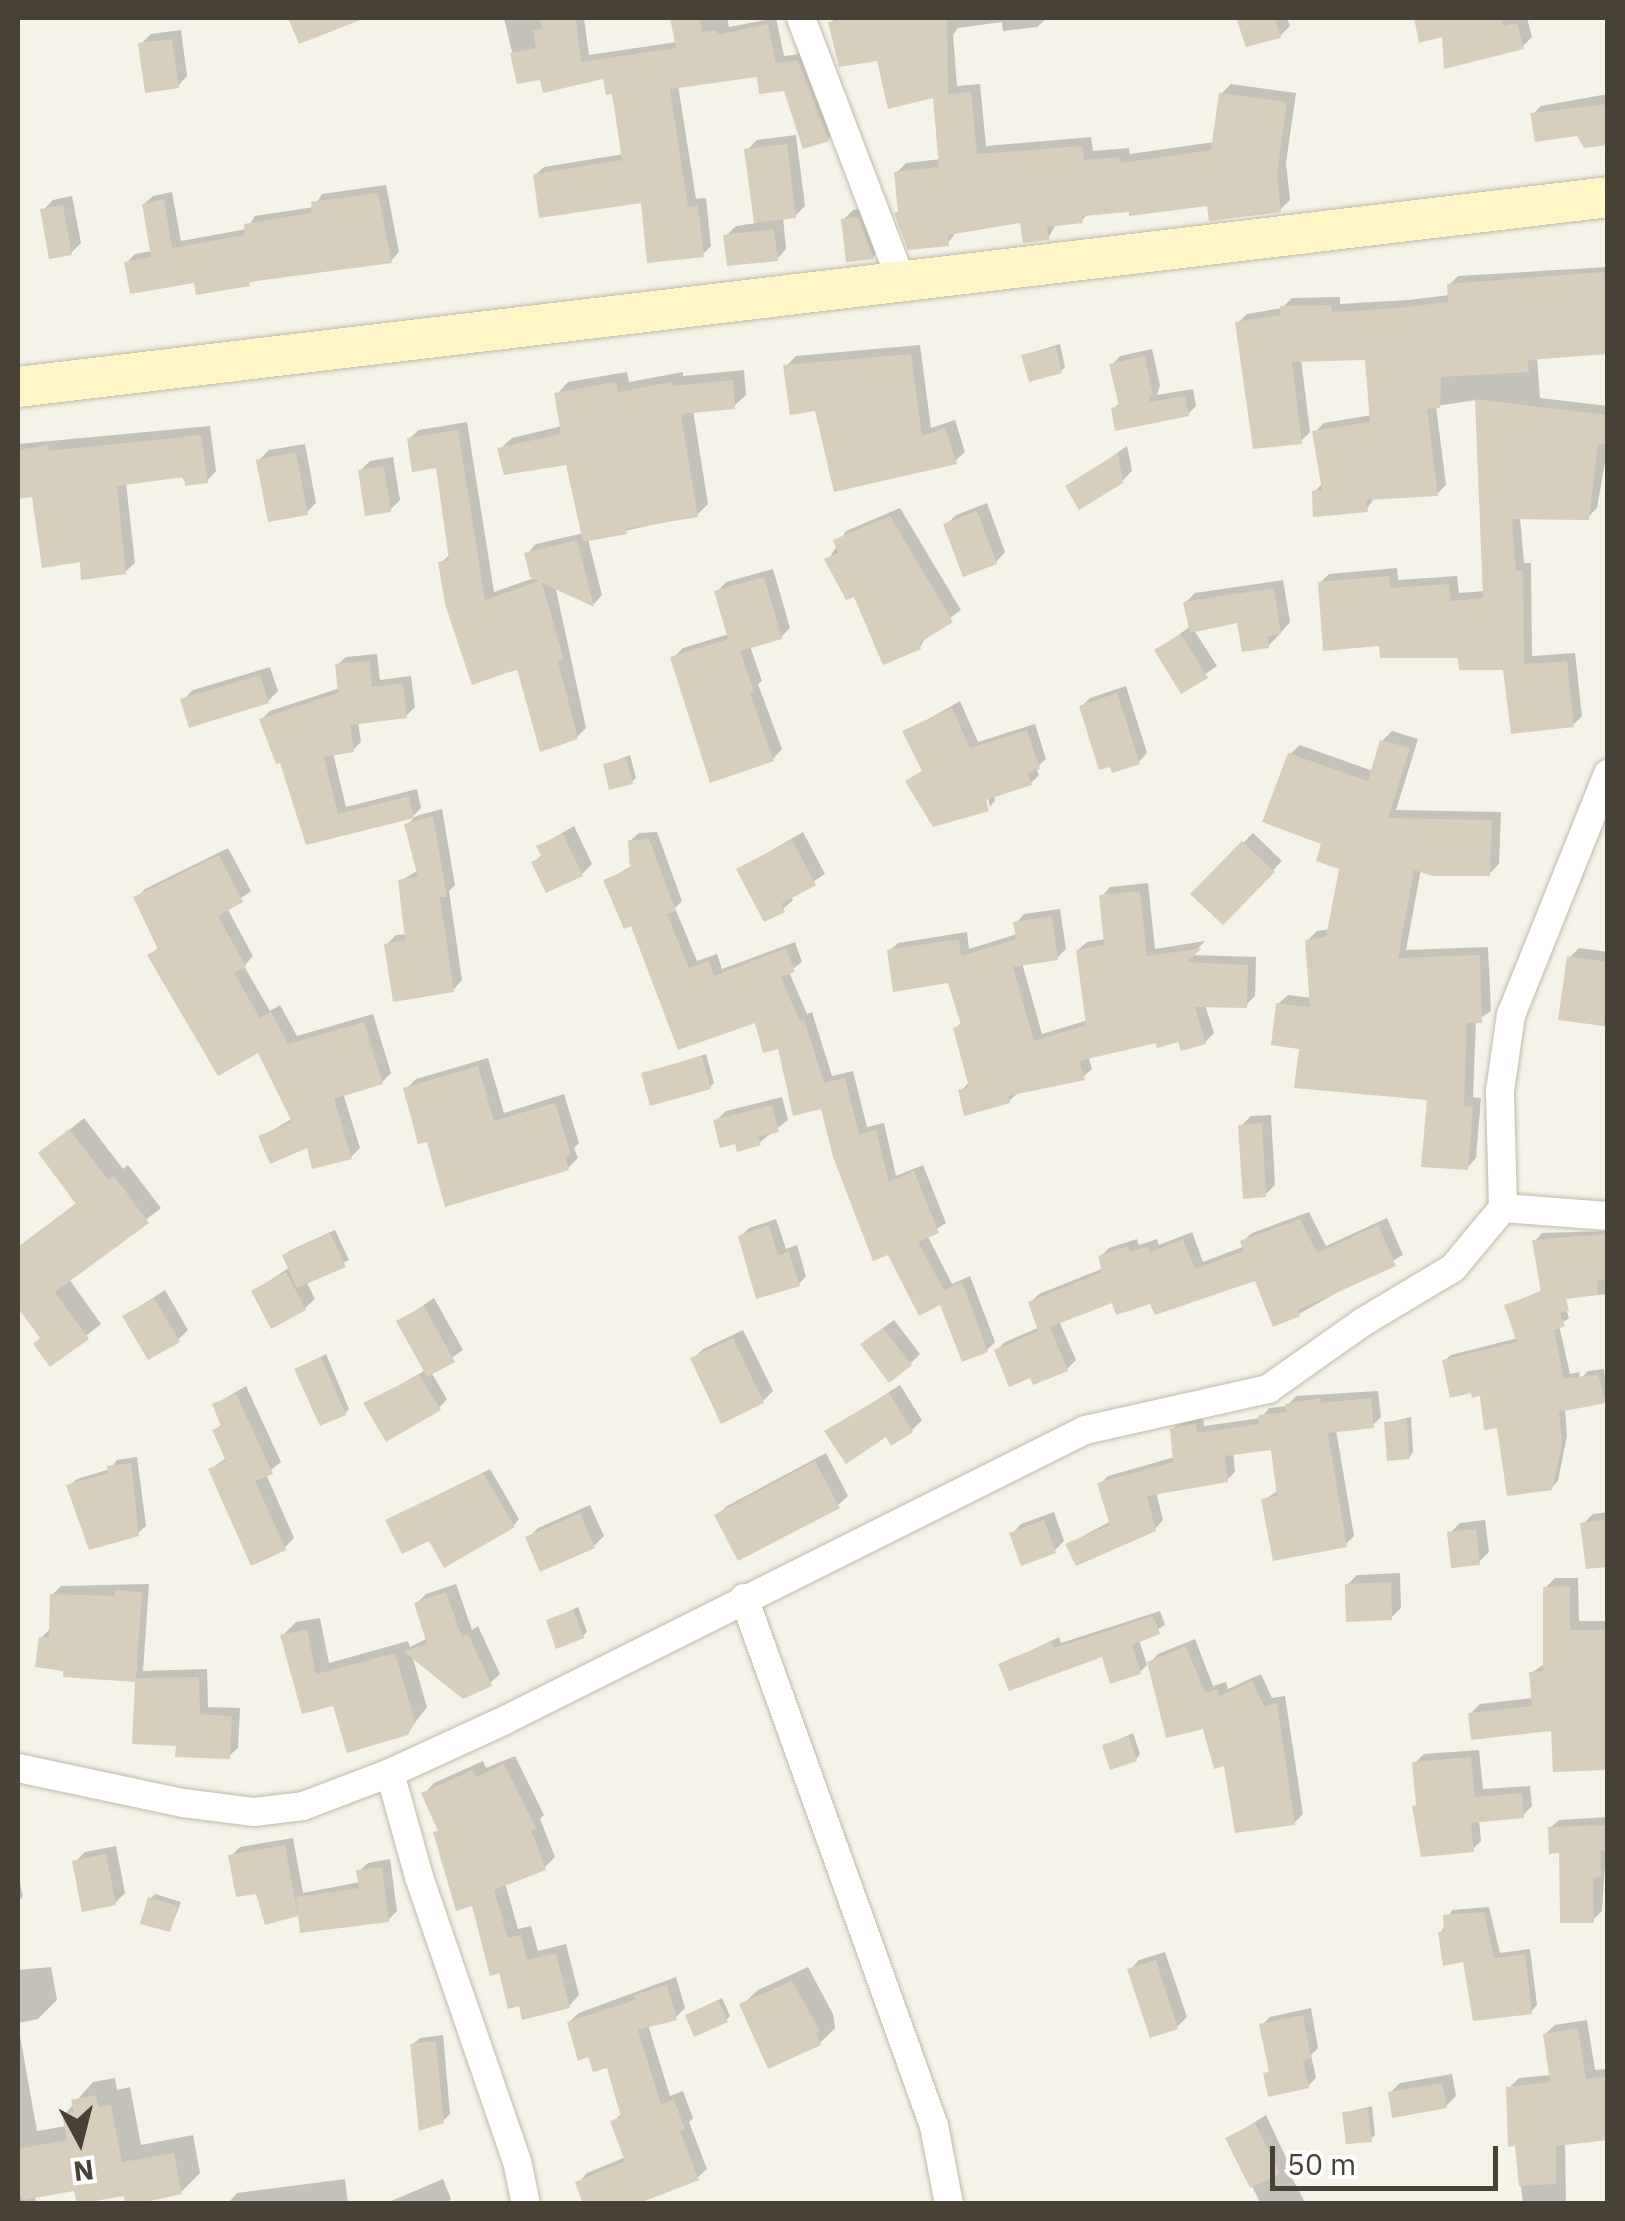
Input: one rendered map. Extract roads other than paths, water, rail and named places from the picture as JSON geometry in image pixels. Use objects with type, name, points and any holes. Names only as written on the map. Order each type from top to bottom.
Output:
[{"type":"main road","points":[[18,387],[1608,197]]},
{"type":"street","points":[[801,18],[901,280]]},
{"type":"street","points":[[18,1768],[183,1803],[254,1812],[303,1806],[390,1773],[1085,1430],[1268,1389],[1363,1322],[1453,1268],[1503,1208],[1500,1091],[1510,1015],[1608,774]]},
{"type":"street","points":[[1503,1208],[1608,1216]]},
{"type":"street","points":[[744,1598],[934,2126],[949,2204]]},
{"type":"street","points":[[390,1773],[419,1877],[516,2161],[526,2204]]}]
